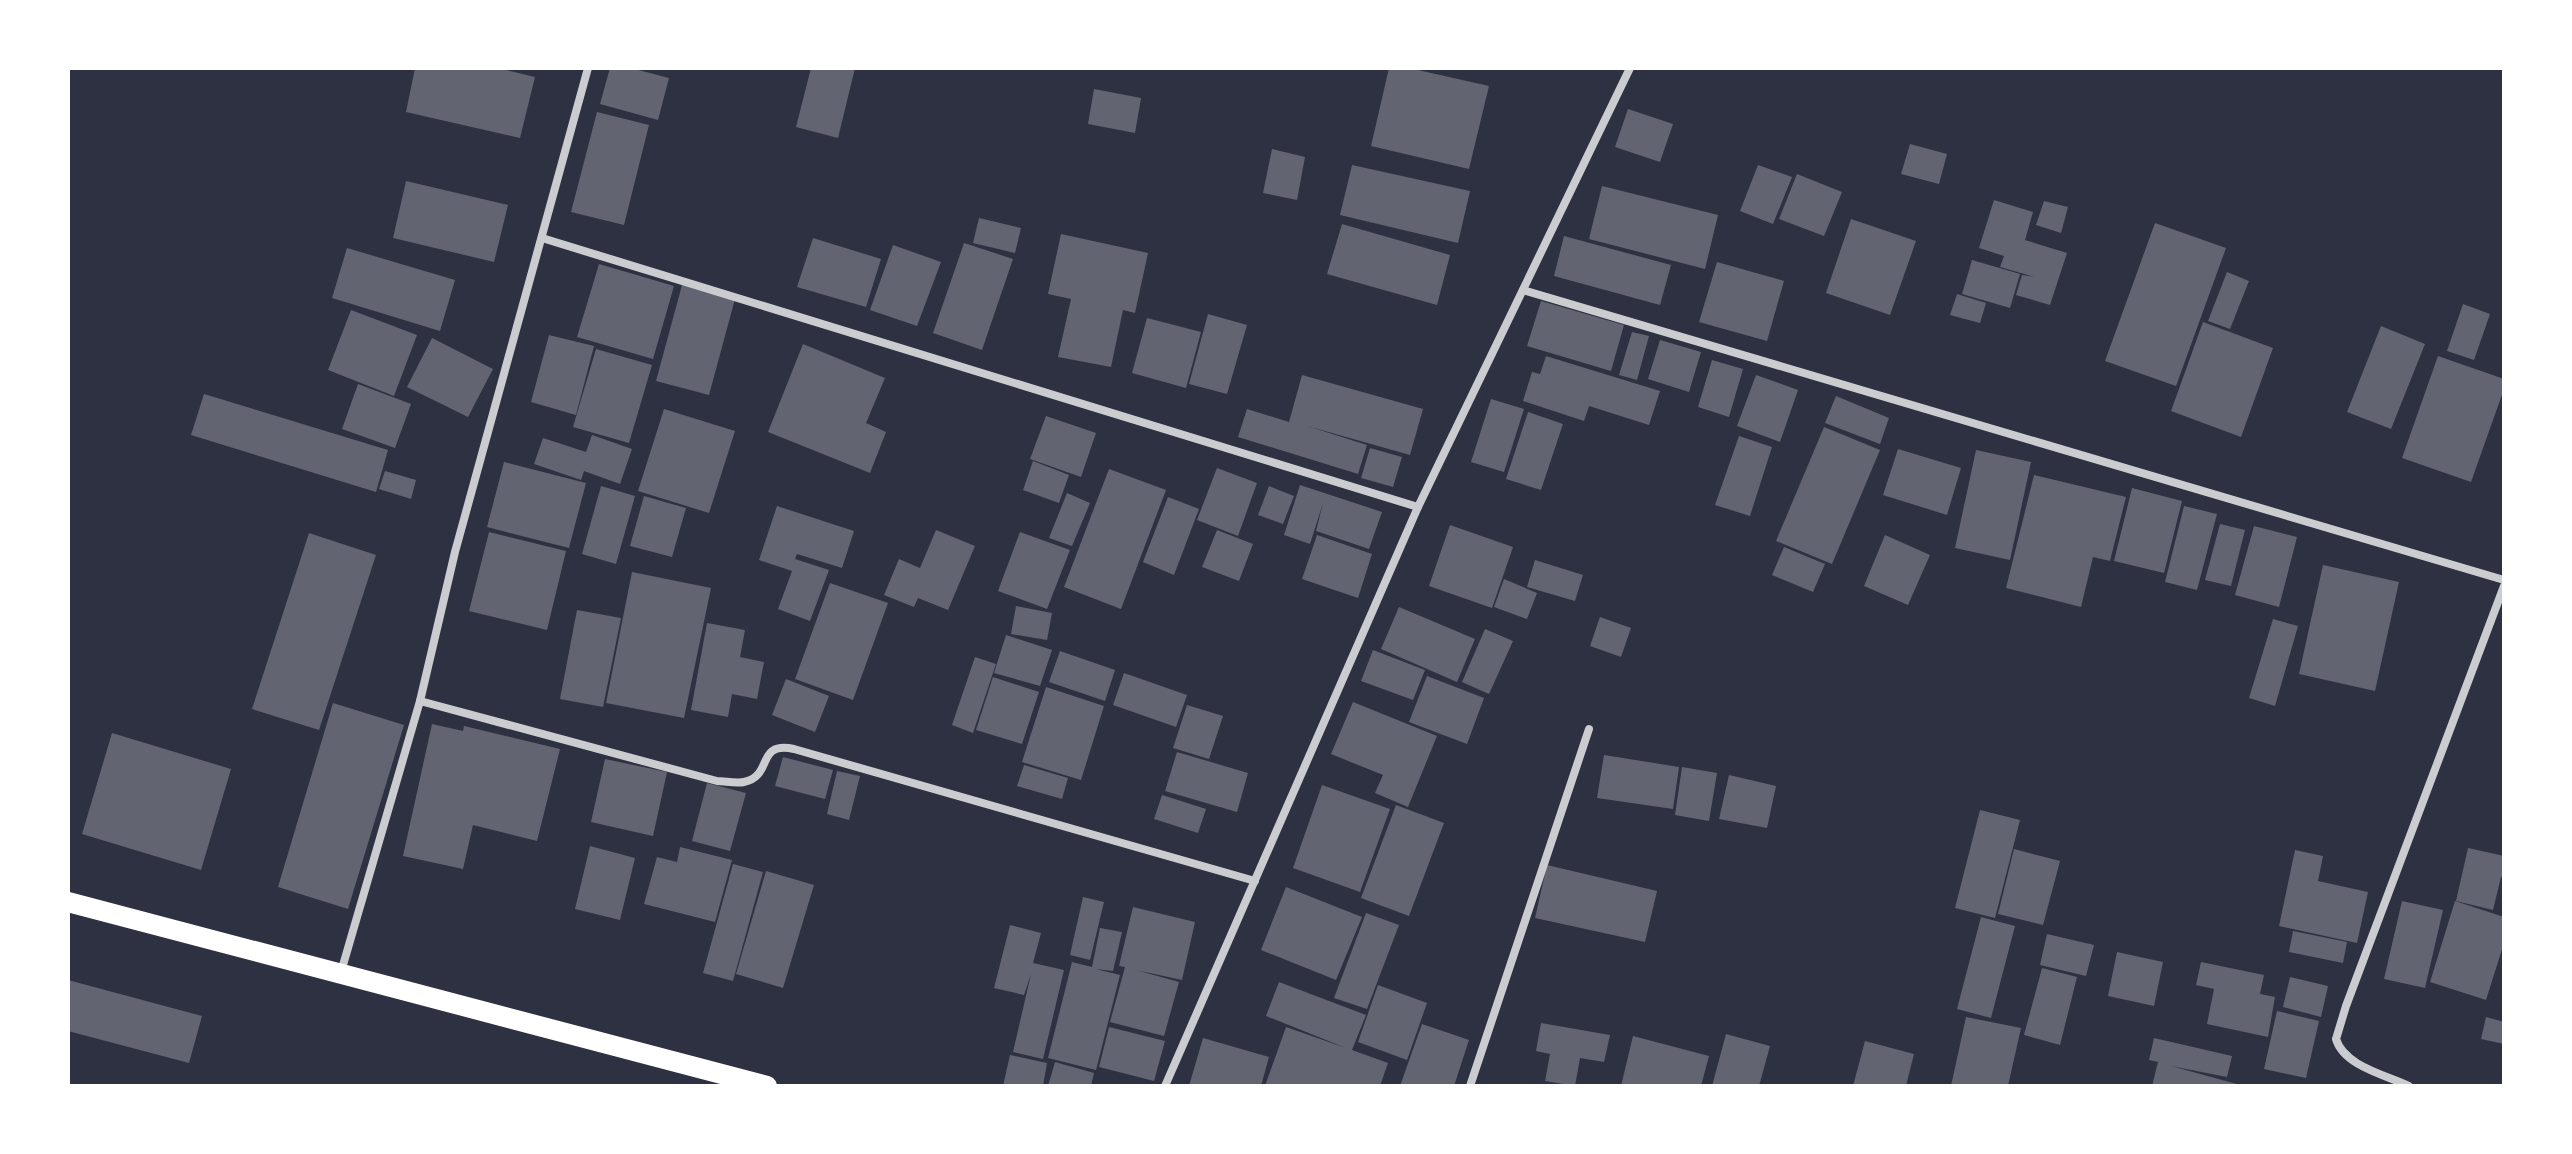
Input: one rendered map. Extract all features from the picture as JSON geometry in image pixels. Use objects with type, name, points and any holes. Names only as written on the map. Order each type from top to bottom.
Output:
[{"type":"main road","points":[[68,902],[767,1086]]},
{"type":"street","points":[[341,972],[420,701],[455,552],[588,68]]},
{"type":"street","points":[[1165,1086],[1418,507],[1630,68]]},
{"type":"street","points":[[542,238],[1418,507]]},
{"type":"street","points":[[1523,290],[2504,580]]},
{"type":"street","points":[[2409,1086],[2355,1062],[2343,1052],[2336,1039],[2504,586]]},
{"type":"street","points":[[420,701],[717,781],[745,782],[757,775],[775,748],[794,749],[1255,881]]},
{"type":"street","points":[[1470,1086],[1589,729]]},
{"type":"building","points":[[415,68],[497,68],[535,77],[520,138],[406,112]]},
{"type":"building","points":[[610,68],[631,68],[669,78],[658,120],[600,104]]},
{"type":"building","points":[[811,68],[855,68],[838,138],[796,127]]},
{"type":"building","points":[[1389,68],[1409,68],[1489,86],[1469,169],[1371,146]]},
{"type":"building","points":[[1094,89],[1141,98],[1135,133],[1088,124]]},
{"type":"building","points":[[1628,109],[1673,124],[1660,162],[1615,147]]},
{"type":"building","points":[[597,112],[649,125],[624,225],[571,212]]},
{"type":"building","points":[[1910,144],[1947,154],[1939,184],[1901,174]]},
{"type":"building","points":[[1272,149],[1305,157],[1297,200],[1263,193]]},
{"type":"building","points":[[1352,165],[1470,191],[1458,243],[1340,215]]},
{"type":"building","points":[[1758,165],[1792,177],[1773,224],[1740,211]]},
{"type":"building","points":[[1797,174],[1842,192],[1824,236],[1779,219]]},
{"type":"building","points":[[406,181],[508,205],[494,262],[393,238]]},
{"type":"building","points":[[1602,186],[1718,215],[1705,269],[1589,239]]},
{"type":"building","points":[[1994,200],[2033,212],[2025,240],[2067,253],[2050,305],[2016,295],[2022,275],[2035,277],[2000,267],[2004,256],[1979,248]]},
{"type":"building","points":[[2044,201],[2068,207],[2061,233],[2036,225]]},
{"type":"building","points":[[979,218],[1021,228],[1015,253],[973,243]]},
{"type":"building","points":[[1851,219],[1916,241],[1890,315],[1826,293]]},
{"type":"building","points":[[2155,223],[2226,248],[2176,386],[2105,361]]},
{"type":"building","points":[[1342,224],[1450,255],[1437,305],[1327,274]]},
{"type":"building","points":[[1061,234],[1148,253],[1135,313],[1123,310],[1111,367],[1058,357],[1071,299],[1048,294]]},
{"type":"building","points":[[1564,236],[1671,265],[1660,305],[1554,276]]},
{"type":"building","points":[[813,238],[881,259],[866,307],[797,287]]},
{"type":"building","points":[[964,243],[1013,259],[982,350],[933,333]]},
{"type":"building","points":[[893,245],[941,262],[917,326],[870,310]]},
{"type":"building","points":[[347,248],[455,280],[440,331],[332,298]]},
{"type":"building","points":[[1972,260],[2020,274],[2010,308],[1962,294]]},
{"type":"building","points":[[1717,262],[1784,281],[1767,341],[1699,322]]},
{"type":"building","points":[[599,264],[674,286],[653,359],[577,337]]},
{"type":"building","points":[[2227,272],[2249,281],[2230,329],[2208,321]]},
{"type":"building","points":[[682,285],[735,299],[709,395],[656,381]]},
{"type":"building","points":[[1957,294],[1986,303],[1980,323],[1950,315]]},
{"type":"building","points":[[1541,301],[1624,325],[1611,371],[1527,346]]},
{"type":"building","points":[[2463,304],[2490,314],[2474,360],[2447,351]]},
{"type":"building","points":[[351,310],[417,335],[394,396],[328,370]]},
{"type":"building","points":[[1208,314],[1247,325],[1227,394],[1189,384]]},
{"type":"building","points":[[1147,318],[1201,332],[1186,388],[1132,373]]},
{"type":"building","points":[[2203,322],[2273,348],[2241,437],[2171,411]]},
{"type":"building","points":[[2381,326],[2425,344],[2391,429],[2347,412]]},
{"type":"building","points":[[1632,332],[1649,336],[1637,380],[1619,375]]},
{"type":"building","points":[[549,335],[594,346],[576,415],[531,402]]},
{"type":"building","points":[[432,338],[493,369],[468,417],[407,387]]},
{"type":"building","points":[[1660,340],[1701,352],[1689,392],[1648,379]]},
{"type":"building","points":[[803,344],[885,378],[866,423],[886,432],[870,473],[768,432]]},
{"type":"building","points":[[596,349],[652,365],[629,443],[573,427]]},
{"type":"building","points":[[1546,356],[1660,391],[1649,425],[1589,406],[1584,421],[1523,401],[1532,372],[1540,374]]},
{"type":"building","points":[[2438,356],[2504,379],[2504,389],[2471,482],[2402,458]]},
{"type":"building","points":[[1712,360],[1743,369],[1729,417],[1698,407]]},
{"type":"building","points":[[1302,375],[1423,409],[1410,455],[1307,426],[1367,445],[1358,474],[1238,437],[1247,409],[1289,422]]},
{"type":"building","points":[[1756,375],[1798,390],[1780,442],[1737,426]]},
{"type":"building","points":[[358,384],[411,404],[395,448],[342,429]]},
{"type":"building","points":[[204,394],[388,450],[376,492],[191,435]]},
{"type":"building","points":[[1836,396],[1889,418],[1880,444],[1825,423]]},
{"type":"building","points":[[1491,399],[1524,409],[1504,472],[1471,462]]},
{"type":"building","points":[[664,409],[735,431],[709,513],[638,491]]},
{"type":"building","points":[[1528,412],[1563,424],[1541,490],[1506,479]]},
{"type":"building","points":[[1046,416],[1096,433],[1081,477],[1030,459]]},
{"type":"building","points":[[1824,427],[1880,450],[1832,564],[1776,541]]},
{"type":"building","points":[[592,435],[632,449],[620,484],[584,471],[581,480],[534,464],[543,438],[586,452]]},
{"type":"building","points":[[1739,436],[1772,447],[1750,516],[1715,505]]},
{"type":"building","points":[[1370,448],[1402,457],[1393,487],[1361,478]]},
{"type":"building","points":[[1898,449],[1961,468],[1947,515],[1883,495]]},
{"type":"building","points":[[1976,450],[2031,462],[2010,560],[1955,548]]},
{"type":"building","points":[[1033,461],[1069,475],[1059,503],[1023,490]]},
{"type":"building","points":[[504,462],[586,483],[569,548],[487,527]]},
{"type":"building","points":[[1217,468],[1257,483],[1238,536],[1197,520]]},
{"type":"building","points":[[1109,469],[1166,490],[1121,609],[1064,587]]},
{"type":"building","points":[[385,471],[416,480],[411,499],[379,489]]},
{"type":"building","points":[[2034,475],[2126,497],[2110,561],[2093,557],[2081,607],[2006,588]]},
{"type":"building","points":[[1300,485],[1382,512],[1369,549],[1316,531],[1323,503],[1310,544],[1284,535]]},
{"type":"building","points":[[601,486],[635,496],[616,564],[582,554]]},
{"type":"building","points":[[1269,486],[1294,496],[1283,524],[1258,515]]},
{"type":"building","points":[[2132,488],[2182,501],[2164,573],[2114,561]]},
{"type":"building","points":[[1067,493],[1090,503],[1072,546],[1049,538]]},
{"type":"building","points":[[644,496],[686,508],[672,557],[630,546]]},
{"type":"building","points":[[1168,497],[1199,509],[1174,575],[1143,562]]},
{"type":"building","points":[[777,506],[854,531],[842,568],[797,554],[795,559],[829,570],[810,621],[778,609],[792,571],[759,560]]},
{"type":"building","points":[[2184,506],[2217,514],[2197,590],[2165,582]]},
{"type":"building","points":[[2220,524],[2245,530],[2231,586],[2205,580]]},
{"type":"building","points":[[1450,525],[1513,547],[1492,608],[1429,586]]},
{"type":"building","points":[[2254,526],[2297,537],[2279,607],[2235,595]]},
{"type":"building","points":[[936,530],[975,546],[948,610],[918,598],[914,607],[884,595],[899,559],[920,568]]},
{"type":"building","points":[[1217,530],[1253,544],[1239,581],[1202,567]]},
{"type":"building","points":[[489,532],[566,551],[547,630],[469,611]]},
{"type":"building","points":[[1020,532],[1070,550],[1047,609],[998,591]]},
{"type":"building","points":[[309,533],[376,555],[319,730],[252,709]]},
{"type":"building","points":[[1317,535],[1372,554],[1358,598],[1302,579]]},
{"type":"building","points":[[1885,535],[1930,555],[1908,605],[1864,586]]},
{"type":"building","points":[[1784,547],[1825,564],[1813,592],[1772,575]]},
{"type":"building","points":[[1535,560],[1583,575],[1575,601],[1527,587]]},
{"type":"building","points":[[2323,565],[2399,582],[2375,691],[2299,674]]},
{"type":"building","points":[[632,572],[711,588],[684,718],[606,703]]},
{"type":"building","points":[[1504,579],[1537,593],[1527,619],[1494,607]]},
{"type":"building","points":[[830,583],[888,603],[853,700],[795,679]]},
{"type":"building","points":[[1016,606],[1052,613],[1047,640],[1011,634]]},
{"type":"building","points":[[1399,607],[1475,639],[1457,682],[1381,649]]},
{"type":"building","points":[[577,610],[621,618],[603,707],[560,699]]},
{"type":"building","points":[[1600,617],[1631,628],[1621,657],[1590,646]]},
{"type":"building","points":[[2273,619],[2298,626],[2275,706],[2249,698]]},
{"type":"building","points":[[707,623],[745,630],[740,657],[764,662],[757,699],[732,694],[728,717],[691,710]]},
{"type":"building","points":[[1485,629],[1513,641],[1489,694],[1462,682]]},
{"type":"building","points":[[1006,635],[1052,650],[1040,686],[994,673]]},
{"type":"building","points":[[1373,650],[1425,670],[1413,700],[1361,681]]},
{"type":"building","points":[[1060,651],[1115,670],[1105,701],[1049,682]]},
{"type":"building","points":[[975,657],[996,664],[973,733],[952,725]]},
{"type":"building","points":[[1124,673],[1187,695],[1176,727],[1113,705]]},
{"type":"building","points":[[1427,676],[1484,698],[1467,744],[1409,722]]},
{"type":"building","points":[[993,677],[1039,692],[1022,744],[976,730]]},
{"type":"building","points":[[786,679],[829,696],[815,732],[772,715]]},
{"type":"building","points":[[1046,687],[1104,706],[1081,780],[1022,762]]},
{"type":"building","points":[[1353,702],[1437,736],[1408,807],[1375,793],[1383,775],[1331,754]]},
{"type":"building","points":[[333,703],[404,725],[348,909],[278,887]]},
{"type":"building","points":[[1187,705],[1223,716],[1209,759],[1173,748]]},
{"type":"building","points":[[432,724],[463,731],[464,726],[560,749],[537,841],[473,825],[463,869],[403,856]]},
{"type":"building","points":[[112,733],[231,769],[201,870],[82,834]]},
{"type":"building","points":[[1177,752],[1248,773],[1237,812],[1165,791]]},
{"type":"building","points":[[1604,755],[1679,767],[1673,809],[1597,798]]},
{"type":"building","points":[[783,757],[833,770],[825,799],[775,786]]},
{"type":"building","points":[[605,759],[667,772],[653,836],[591,822]]},
{"type":"building","points":[[1024,765],[1068,778],[1062,799],[1017,786]]},
{"type":"building","points":[[1682,767],[1717,773],[1709,821],[1675,815]]},
{"type":"building","points":[[837,771],[860,776],[849,820],[827,814]]},
{"type":"building","points":[[1729,775],[1776,786],[1767,828],[1719,819]]},
{"type":"building","points":[[707,783],[746,793],[730,851],[692,841]]},
{"type":"building","points":[[1322,785],[1390,809],[1360,892],[1293,868]]},
{"type":"building","points":[[1162,795],[1206,809],[1198,833],[1154,819]]},
{"type":"building","points":[[1396,805],[1444,823],[1409,916],[1361,898]]},
{"type":"building","points":[[1980,810],[2020,820],[1995,918],[1955,908]]},
{"type":"building","points":[[590,846],[635,858],[620,920],[575,909]]},
{"type":"building","points":[[680,847],[732,860],[715,922],[644,904],[657,857],[677,862]]},
{"type":"building","points":[[2468,848],[2504,856],[2504,877],[2501,877],[2493,910],[2456,901]]},
{"type":"building","points":[[2014,849],[2060,861],[2043,925],[1998,914]]},
{"type":"building","points":[[2295,850],[2323,856],[2318,881],[2368,892],[2357,943],[2279,926]]},
{"type":"building","points":[[733,864],[763,872],[733,981],[703,973]]},
{"type":"building","points":[[1547,865],[1657,891],[1645,942],[1535,918]]},
{"type":"building","points":[[766,871],[814,885],[783,988],[736,974]]},
{"type":"building","points":[[1286,887],[1362,917],[1336,980],[1261,950]]},
{"type":"building","points":[[1083,897],[1104,902],[1090,960],[1070,955]]},
{"type":"building","points":[[2402,901],[2443,910],[2425,988],[2384,979]]},
{"type":"building","points":[[2455,901],[2504,917],[2504,943],[2486,1000],[2430,982]]},
{"type":"building","points":[[1133,907],[1195,922],[1182,980],[1136,970],[1179,982],[1164,1036],[1110,1022],[1125,967],[1119,966]]},
{"type":"building","points":[[1366,913],[1399,925],[1367,1009],[1334,998]]},
{"type":"building","points":[[1981,917],[2015,926],[1991,1018],[1957,1009]]},
{"type":"building","points":[[1010,925],[1041,933],[1033,963],[1064,970],[1043,1059],[1013,1052],[1031,974],[1024,995],[994,988]]},
{"type":"building","points":[[1100,928],[1122,932],[1113,971],[1096,969],[1120,975],[1096,1070],[1048,1058],[1072,962],[1092,967]]},
{"type":"building","points":[[2293,931],[2347,942],[2343,963],[2289,952]]},
{"type":"building","points":[[2047,934],[2094,945],[2086,976],[2040,965]]},
{"type":"building","points":[[2117,952],[2163,962],[2154,1006],[2108,996]]},
{"type":"building","points":[[2201,962],[2264,975],[2260,994],[2275,997],[2268,1037],[2207,1024],[2214,989],[2196,985]]},
{"type":"building","points":[[2042,968],[2077,977],[2060,1045],[2024,1035]]},
{"type":"building","points":[[2290,977],[2328,986],[2321,1017],[2283,1007]]},
{"type":"building","points":[[68,980],[202,1016],[189,1063],[68,1031]]},
{"type":"building","points":[[1279,982],[1366,1015],[1352,1050],[1388,1063],[1380,1086],[1265,1086],[1286,1027],[1346,1048],[1266,1016]]},
{"type":"building","points":[[1378,985],[1427,1003],[1407,1060],[1358,1042]]},
{"type":"building","points":[[2277,1011],[2319,1021],[2306,1078],[2264,1069]]},
{"type":"building","points":[[1966,1017],[2021,1028],[2008,1086],[1951,1086]]},
{"type":"building","points":[[2486,1017],[2504,1022],[2504,1044],[2481,1039]]},
{"type":"building","points":[[1541,1023],[1610,1035],[1604,1062],[1580,1058],[1575,1086],[1545,1081],[1550,1054],[1536,1051]]},
{"type":"building","points":[[1422,1024],[1469,1040],[1454,1086],[1400,1086]]},
{"type":"building","points":[[1109,1027],[1165,1041],[1154,1081],[1099,1067]]},
{"type":"building","points":[[1726,1034],[1770,1046],[1759,1086],[1712,1086]]},
{"type":"building","points":[[1633,1036],[1709,1056],[1701,1086],[1621,1086]]},
{"type":"building","points":[[1203,1038],[1269,1057],[1261,1086],[1189,1086]]},
{"type":"building","points":[[2154,1038],[2232,1056],[2227,1077],[2171,1066],[2244,1086],[2152,1086],[2158,1062],[2149,1060]]},
{"type":"building","points":[[1865,1041],[1914,1054],[1906,1086],[1853,1086]]},
{"type":"building","points":[[1010,1055],[1047,1063],[1043,1086],[1003,1086]]},
{"type":"building","points":[[1055,1062],[1094,1073],[1091,1086],[1048,1086]]}]
